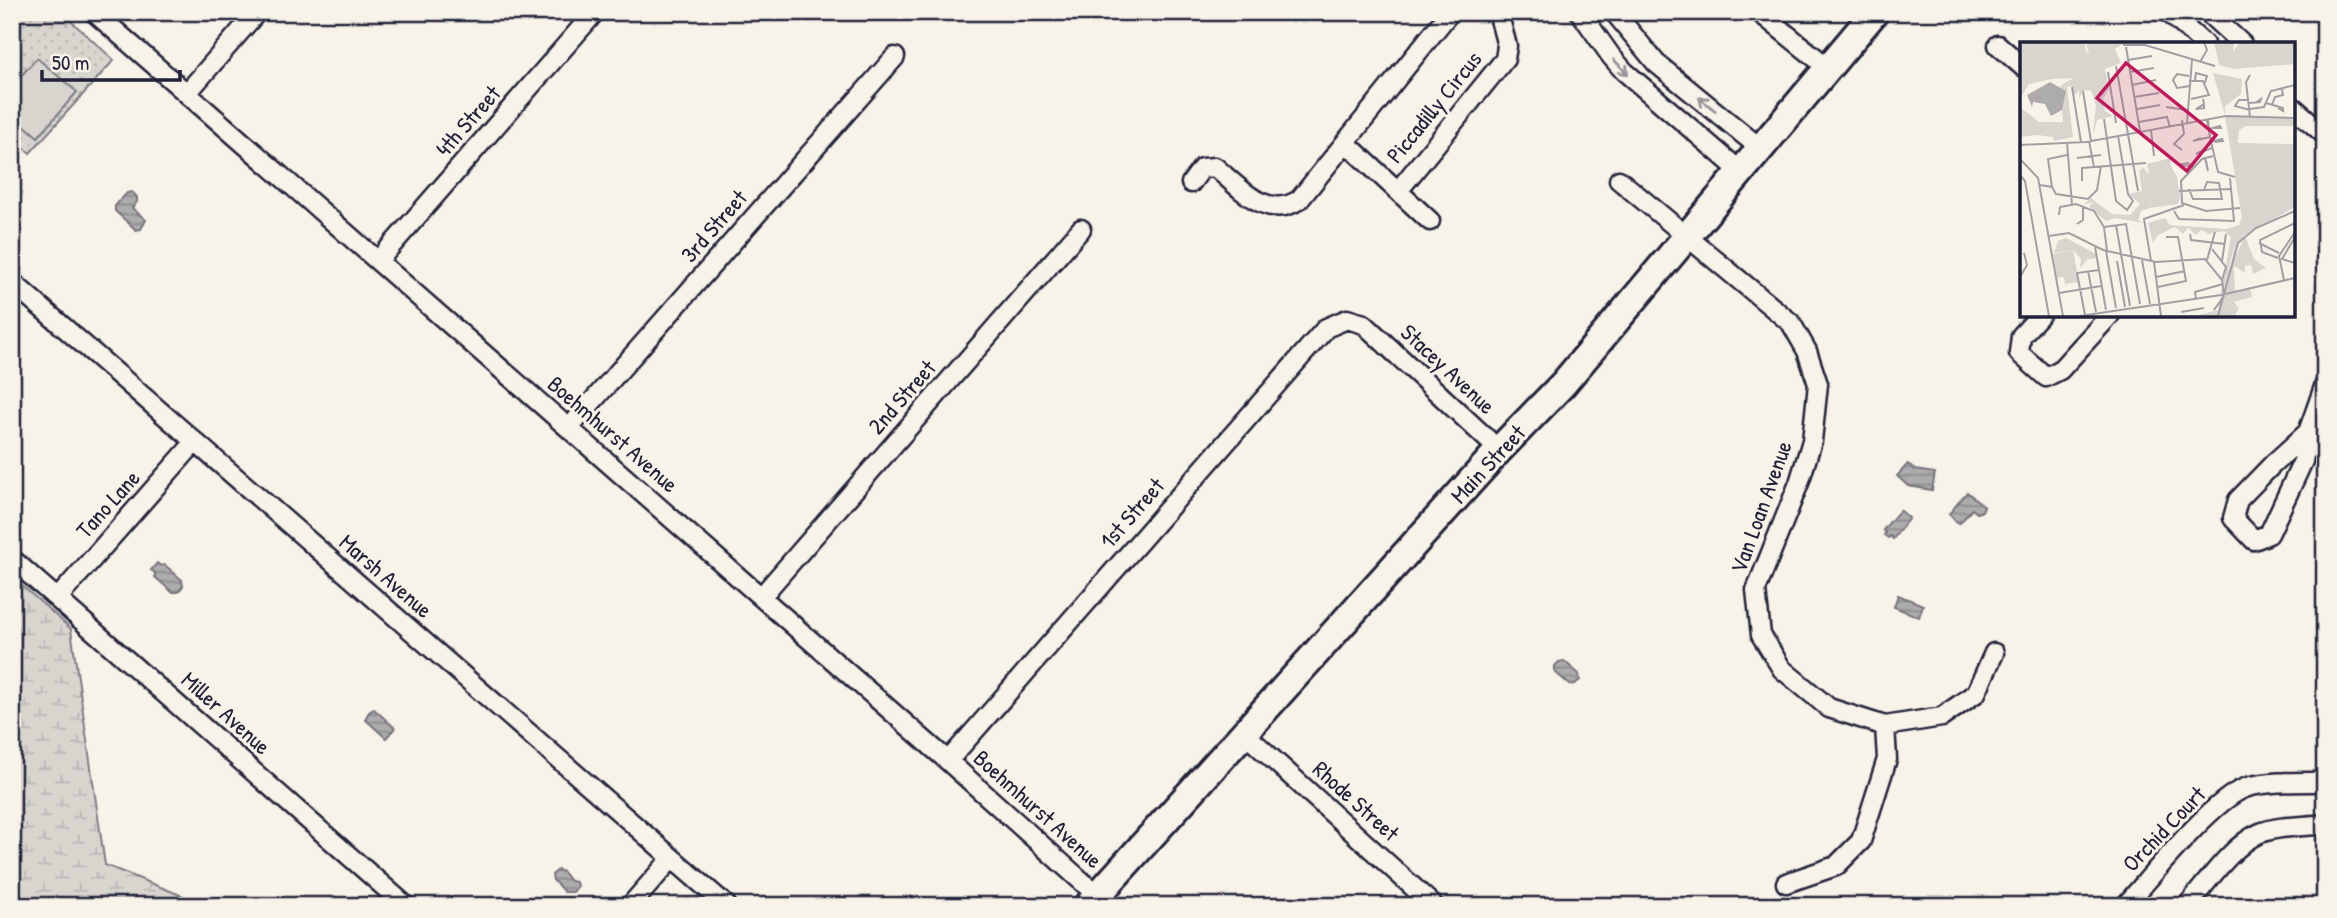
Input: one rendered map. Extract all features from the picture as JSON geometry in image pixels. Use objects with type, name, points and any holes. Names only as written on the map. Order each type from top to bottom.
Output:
[{"type":"main road","name":"Main Street","points":[[1093,900],[1499,450],[1563,384],[1875,12]]},
{"type":"street","name":"Boehmhurst Avenue","points":[[94,12],[948,761],[1093,900]]},
{"type":"street","points":[[187,93],[257,12]]},
{"type":"street","name":"4th Street","points":[[378,261],[595,12]]},
{"type":"street","name":"Piccadilly Circus","points":[[1191,183],[1202,168],[1215,167],[1256,201],[1267,206],[1291,205],[1300,199],[1450,12]]},
{"type":"street","name":"Piccadilly Circus","points":[[1398,191],[1505,59],[1507,46],[1498,12]]},
{"type":"street","points":[[1580,12],[1625,71],[1740,171]]},
{"type":"street","points":[[1614,12],[1656,63],[1759,148]]},
{"type":"street","points":[[1759,12],[1828,67]]},
{"type":"street","points":[[2168,12],[2202,42]]},
{"type":"street","points":[[2207,12],[2240,42]]},
{"type":"street","points":[[1998,45],[2020,64]]},
{"type":"street","name":"3rd Street","points":[[569,428],[895,57]]},
{"type":"street","points":[[2295,109],[2325,135]]},
{"type":"street","name":"Piccadilly Circus","points":[[1346,143],[1430,221]]},
{"type":"street","name":"Van Loan Avenue","points":[[1619,180],[1791,323],[1807,351],[1818,384],[1812,441],[1799,483],[1756,590],[1761,635],[1782,669],[1829,708],[1885,726],[1942,717],[1976,693],[1994,653]]},
{"type":"street","name":"2nd Street","points":[[761,597],[1081,229]]},
{"type":"street","name":"Marsh Avenue","points":[[12,282],[727,906]]},
{"type":"street","points":[[2038,317],[2021,336],[2019,353],[2046,377],[2060,370],[2108,317]]},
{"type":"street","name":"1st Street","points":[[948,761],[1326,328],[1347,319],[1364,324]]},
{"type":"street","name":"Stacey Avenue","points":[[1364,324],[1499,450]]},
{"type":"street","points":[[2308,432],[2238,500],[2232,519],[2254,540],[2270,534],[2303,461],[2308,432],[2325,384]]},
{"type":"street","name":"Tano Lane","points":[[58,598],[195,442]]},
{"type":"street","name":"Miller Avenue","points":[[12,559],[406,906]]},
{"type":"street","points":[[1786,883],[1836,866],[1861,841],[1887,759],[1885,726]]},
{"type":"street","name":"Rhode Street","points":[[1244,733],[1434,906]]},
{"type":"street","name":"Orchid Court","points":[[2125,906],[2221,803],[2245,788],[2278,783],[2325,784]]},
{"type":"street","points":[[2187,906],[2224,863],[2260,833],[2280,828],[2325,824]]},
{"type":"street","points":[[629,906],[672,858]]},
{"type":"green space","points":[[12,12],[61,12],[114,60],[30,153],[12,137]]},
{"type":"green space","points":[[37,58],[77,92],[38,137],[12,115],[12,86]]},
{"type":"green space","points":[[12,577],[71,629],[105,865],[208,906],[12,906]]},
{"type":"shaded area","points":[[132,192],[137,197],[137,202],[132,208],[146,220],[141,229],[136,230],[115,211],[115,206],[127,193]]},
{"type":"shaded area","points":[[1908,464],[1915,470],[1935,473],[1932,490],[1908,486],[1897,476]]},
{"type":"shaded area","points":[[1967,492],[1984,506],[1982,511],[1977,513],[1972,509],[1957,523],[1949,514]]},
{"type":"shaded area","points":[[1900,510],[1909,518],[1893,539],[1890,536],[1888,538],[1883,530]]},
{"type":"shaded area","points":[[157,563],[165,565],[182,580],[183,586],[178,592],[172,592],[155,577],[151,570]]},
{"type":"shaded area","points":[[1898,595],[1923,605],[1919,617],[1894,607]]},
{"type":"shaded area","points":[[1564,661],[1579,674],[1580,680],[1575,684],[1570,685],[1555,672],[1555,666]]},
{"type":"shaded area","points":[[374,709],[395,728],[386,738],[365,719]]},
{"type":"shaded area","points":[[558,870],[570,881],[576,882],[577,887],[573,892],[564,892],[553,880],[552,875]]}]
